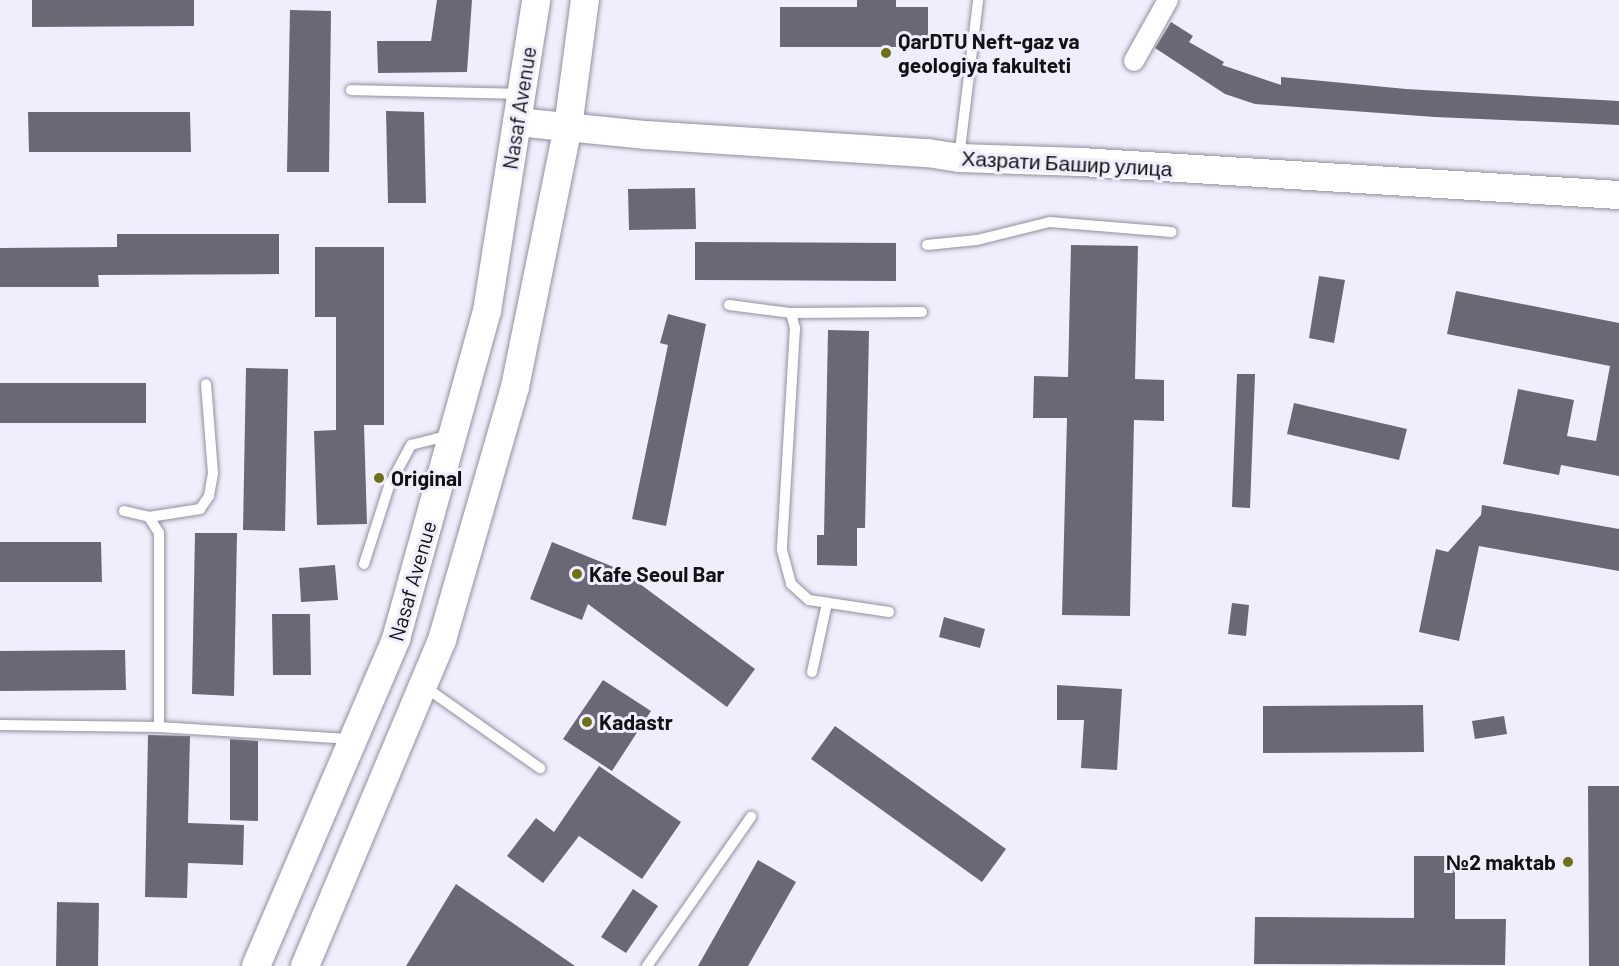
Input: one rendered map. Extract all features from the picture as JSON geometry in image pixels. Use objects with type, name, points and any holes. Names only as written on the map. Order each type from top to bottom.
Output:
[{"type":"main road","name":"Nasaf Avenue","points":[[256,966],[396,639],[487,310],[536,0]]},
{"type":"main road","name":"Nasaf Avenue","points":[[305,966],[442,640],[515,387],[568,127],[585,0]]},
{"type":"main road","name":"Хазрати Башир улица","points":[[517,122],[928,153],[959,158],[1081,162],[1619,195]]},
{"type":"street","points":[[1134,61],[1168,0]]},
{"type":"lane","points":[[959,158],[978,0]]},
{"type":"lane","points":[[351,90],[521,93]]},
{"type":"lane","points":[[927,244],[977,240],[1050,222],[1172,232]]},
{"type":"lane","points":[[729,305],[791,313],[922,312]]},
{"type":"lane","points":[[791,313],[795,328],[782,550],[791,584],[809,600],[890,612]]},
{"type":"lane","points":[[124,510],[149,517],[200,509],[209,496],[213,473],[206,384]]},
{"type":"lane","points":[[364,564],[389,486],[411,445],[453,434]]},
{"type":"lane","points":[[149,517],[159,533],[159,727]]},
{"type":"lane","points":[[812,672],[827,603]]},
{"type":"lane","points":[[424,686],[540,768]]},
{"type":"lane","points":[[0,725],[159,727],[355,739]]},
{"type":"lane","points":[[647,966],[751,818]]},
{"type":"building","points":[[32,0],[194,0],[194,26],[32,27]]},
{"type":"building","points":[[437,0],[472,0],[467,72],[378,73],[377,41],[431,41]]},
{"type":"building","points":[[857,0],[896,0],[896,7],[928,7],[928,47],[780,47],[780,7],[857,7]]},
{"type":"building","points":[[290,10],[331,11],[329,172],[287,172]]},
{"type":"building","points":[[1171,22],[1193,36],[1189,42],[1224,62],[1222,65],[1281,85],[1281,77],[1406,89],[1619,101],[1619,125],[1435,117],[1255,104],[1225,94],[1155,48]]},
{"type":"building","points":[[386,111],[424,112],[426,203],[388,203]]},
{"type":"building","points":[[28,112],[190,112],[191,152],[29,152]]},
{"type":"building","points":[[695,188],[696,229],[629,230],[628,189]]},
{"type":"building","points":[[117,234],[279,234],[279,274],[98,275],[99,287],[0,287],[0,248],[117,247]]},
{"type":"building","points":[[695,242],[896,243],[896,281],[695,280]]},
{"type":"building","points":[[1071,245],[1138,246],[1135,379],[1164,380],[1164,421],[1134,420],[1130,616],[1062,615],[1067,418],[1033,418],[1034,376],[1068,377]]},
{"type":"building","points":[[315,247],[384,247],[384,425],[364,425],[367,524],[317,525],[314,431],[336,430],[336,317],[315,317]]},
{"type":"building","points":[[1319,276],[1345,280],[1334,343],[1309,338]]},
{"type":"building","points":[[1456,291],[1619,323],[1619,476],[1561,465],[1559,475],[1503,464],[1518,389],[1574,400],[1567,436],[1596,441],[1610,366],[1447,334]]},
{"type":"building","points":[[668,314],[706,324],[666,526],[632,519],[668,345],[660,343]]},
{"type":"building","points":[[828,330],[869,331],[865,528],[857,528],[857,566],[817,565],[817,535],[824,535]]},
{"type":"building","points":[[246,368],[288,369],[285,531],[243,530]]},
{"type":"building","points":[[1237,374],[1255,374],[1250,508],[1232,507]]},
{"type":"building","points":[[0,383],[146,383],[146,423],[0,423]]},
{"type":"building","points":[[1294,403],[1407,429],[1399,460],[1287,434]]},
{"type":"building","points":[[1482,505],[1619,529],[1619,571],[1479,546],[1459,641],[1419,632],[1436,549],[1448,552],[1481,515]]},
{"type":"building","points":[[195,533],[237,533],[234,696],[192,694]]},
{"type":"building","points":[[0,542],[101,542],[102,582],[0,582]]},
{"type":"building","points":[[552,542],[621,570],[755,669],[727,707],[588,604],[582,620],[530,599]]},
{"type":"building","points":[[335,565],[338,600],[301,602],[299,568]]},
{"type":"building","points":[[1232,603],[1249,605],[1246,636],[1228,634]]},
{"type":"building","points":[[272,614],[310,614],[311,675],[273,675]]},
{"type":"building","points":[[944,617],[985,629],[980,648],[939,637]]},
{"type":"building","points":[[125,650],[126,690],[0,691],[0,651]]},
{"type":"building","points":[[603,680],[651,711],[612,771],[563,739]]},
{"type":"building","points":[[1057,685],[1122,689],[1117,770],[1081,768],[1084,720],[1057,720]]},
{"type":"building","points":[[1423,705],[1424,752],[1263,753],[1263,706]]},
{"type":"building","points":[[1504,716],[1507,734],[1475,739],[1472,721]]},
{"type":"building","points":[[835,726],[1006,849],[982,882],[811,759]]},
{"type":"building","points":[[148,735],[190,736],[188,823],[244,825],[243,865],[188,863],[187,898],[145,897]]},
{"type":"building","points":[[230,739],[258,741],[258,821],[230,820]]},
{"type":"building","points":[[599,766],[681,822],[642,879],[579,836],[543,883],[507,856],[536,818],[554,832]]},
{"type":"building","points":[[1588,786],[1619,786],[1619,966],[1589,966]]},
{"type":"building","points":[[1414,856],[1455,856],[1455,919],[1506,919],[1505,965],[1254,964],[1255,917],[1414,918]]},
{"type":"building","points":[[758,860],[796,882],[748,966],[698,966]]},
{"type":"building","points":[[456,884],[575,966],[406,966]]},
{"type":"building","points":[[633,889],[658,906],[626,953],[601,937]]},
{"type":"building","points":[[57,902],[99,903],[98,966],[56,966]]},
{"type":"place","name":"QarDTU Neft-gaz va geologiya fakulteti","points":[[886,53]]},
{"type":"place","name":"Original","points":[[379,478]]},
{"type":"place","name":"Kafe Seoul Bar","points":[[577,574]]},
{"type":"place","name":"Kadastr","points":[[587,722]]},
{"type":"place","name":"№2 maktab","points":[[1568,862]]}]
